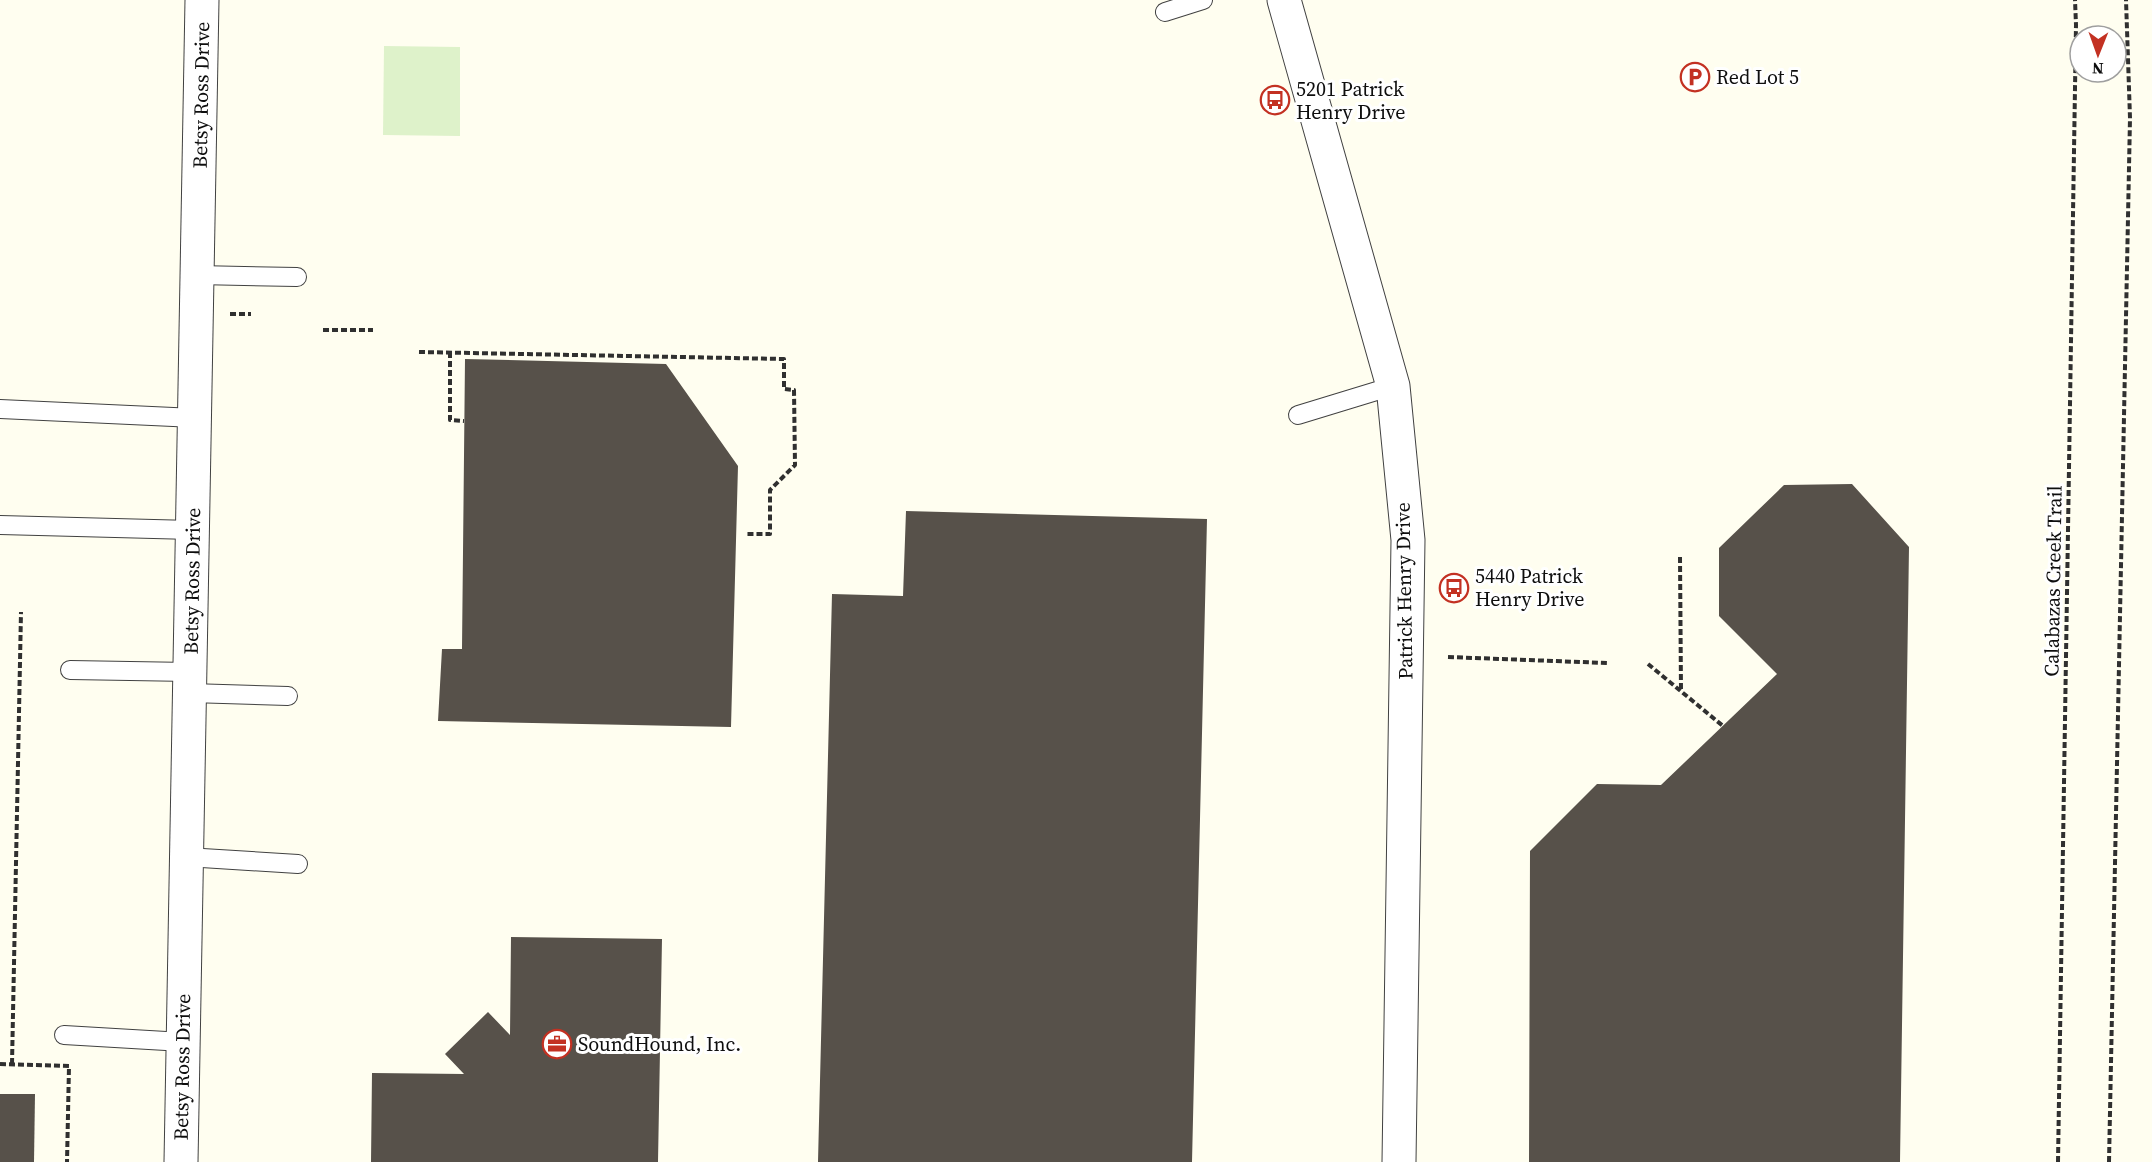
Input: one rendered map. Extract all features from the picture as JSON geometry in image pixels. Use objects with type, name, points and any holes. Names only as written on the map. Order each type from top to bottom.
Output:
[{"type":"street","name":"Betsy Ross Drive","points":[[181,1162],[202,0]]},
{"type":"street","name":"Patrick Henry Drive","points":[[1284,0],[1394,387],[1408,540],[1399,1162]]},
{"type":"lane","points":[[1165,12],[1203,0]]},
{"type":"lane","points":[[197,275],[297,277]]},
{"type":"lane","points":[[1298,415],[1394,387]]},
{"type":"lane","points":[[0,409],[195,418]]},
{"type":"lane","points":[[0,525],[192,530]]},
{"type":"lane","points":[[70,670],[288,696]]},
{"type":"lane","points":[[186,857],[298,864]]},
{"type":"lane","points":[[64,1035],[183,1042]]},
{"type":"path","name":"Calabazas Creek Trail","points":[[2058,1162],[2075,0]]},
{"type":"path","points":[[2109,1162],[2130,130],[2126,0]]},
{"type":"path","points":[[229,314],[251,314]]},
{"type":"path","points":[[323,330],[373,330]]},
{"type":"path","points":[[419,352],[784,359],[784,389],[794,390],[795,465],[770,490],[770,534],[747,534]]},
{"type":"path","points":[[450,352],[450,420],[464,421]]},
{"type":"path","points":[[1680,557],[1681,691]]},
{"type":"path","points":[[12,1064],[21,612]]},
{"type":"path","points":[[1448,657],[1606,663]]},
{"type":"path","points":[[1648,664],[1723,726]]},
{"type":"path","points":[[0,1064],[69,1066],[67,1162]]},
{"type":"green space","points":[[384,46],[460,47],[460,136],[383,135]]},
{"type":"building","points":[[465,359],[666,364],[738,466],[731,727],[438,721],[442,649],[462,649]]},
{"type":"building","points":[[1852,484],[1909,547],[1900,1162],[1529,1162],[1530,851],[1597,784],[1661,785],[1777,674],[1719,616],[1719,548],[1784,485]]},
{"type":"building","points":[[906,511],[1207,519],[1192,1162],[818,1162],[832,594],[903,596]]},
{"type":"building","name":"SoundHound, Inc.","points":[[511,937],[662,939],[658,1162],[371,1162],[372,1073],[464,1074],[445,1054],[488,1012],[510,1035]]},
{"type":"building","points":[[0,1094],[35,1094],[34,1162],[0,1162]]},
{"type":"place","name":"Red Lot 5","points":[[1695,77]]},
{"type":"place","name":"5201 Patrick Henry Drive","points":[[1275,100]]},
{"type":"place","name":"5440 Patrick Henry Drive","points":[[1454,588]]},
{"type":"place","name":"SoundHound, Inc.","points":[[557,1044]]}]
